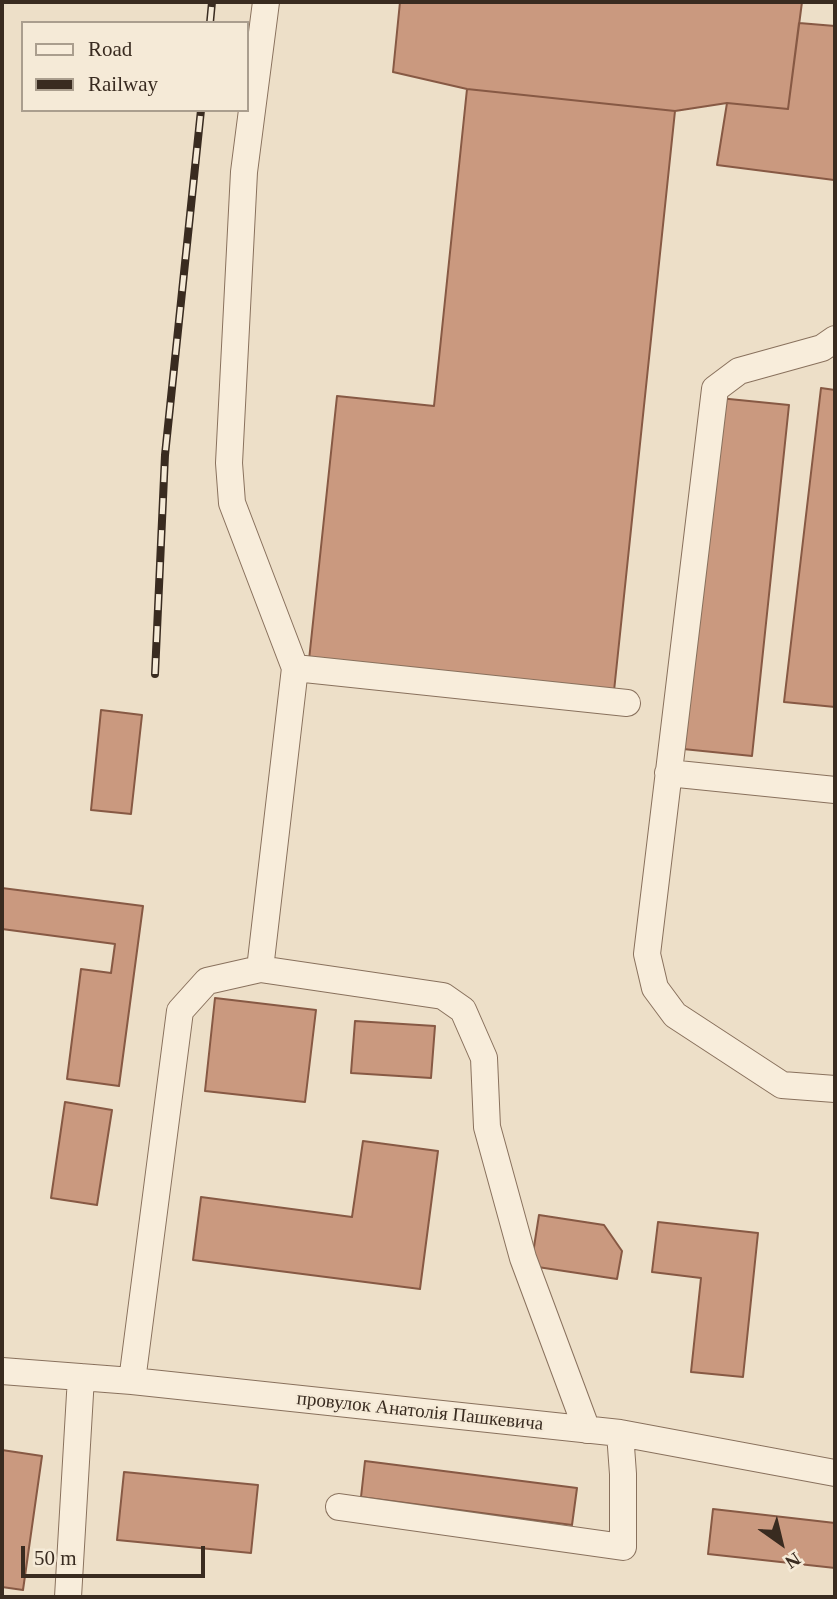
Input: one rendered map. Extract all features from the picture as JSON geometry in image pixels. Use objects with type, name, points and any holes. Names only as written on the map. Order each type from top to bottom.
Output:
[{"type":"street","points":[[260,969],[295,668],[232,503],[229,463],[244,172],[266,2]]},
{"type":"street","points":[[835,339],[822,348],[739,371],[715,389],[647,954],[655,988],[675,1015],[782,1085],[835,1089]]},
{"type":"street","points":[[295,668],[627,703]]},
{"type":"street","points":[[668,773],[835,790]]},
{"type":"street","points":[[131,1381],[180,1011],[206,981],[260,969],[443,996],[463,1010],[484,1058],[487,1127],[523,1258],[587,1430]]},
{"type":"street","name":"провулок Анатолія Пашкевича","points":[[2,1371],[131,1381],[620,1433],[835,1473]]},
{"type":"street","points":[[68,1597],[81,1377]]},
{"type":"street","points":[[339,1507],[623,1547],[620,1433]]},
{"type":"building","points":[[400,2],[802,2],[788,109],[727,103],[675,111],[467,89],[393,72]]},
{"type":"building","points":[[799,23],[835,26],[834,180],[717,165],[727,103],[788,109]]},
{"type":"building","points":[[467,89],[675,111],[614,691],[309,660],[337,396],[434,406]]},
{"type":"building","points":[[821,388],[835,390],[835,707],[784,702]]},
{"type":"building","points":[[719,398],[789,405],[752,756],[683,749]]},
{"type":"building","points":[[101,710],[142,715],[131,814],[91,810]]},
{"type":"building","points":[[2,888],[143,906],[119,1086],[67,1079],[81,969],[111,973],[115,944],[2,929]]},
{"type":"building","points":[[215,998],[316,1010],[305,1102],[205,1091]]},
{"type":"building","points":[[355,1021],[435,1026],[431,1078],[351,1073]]},
{"type":"building","points":[[65,1102],[112,1110],[97,1205],[51,1198]]},
{"type":"building","points":[[363,1141],[438,1151],[420,1289],[193,1260],[201,1197],[352,1217]]},
{"type":"building","points":[[539,1215],[604,1225],[622,1251],[617,1279],[531,1266]]},
{"type":"building","points":[[658,1222],[758,1233],[743,1377],[691,1372],[701,1278],[652,1272]]},
{"type":"building","points":[[2,1450],[42,1456],[23,1590],[2,1587]]},
{"type":"building","points":[[365,1461],[577,1488],[572,1525],[361,1497]]},
{"type":"building","points":[[124,1472],[258,1485],[251,1553],[117,1540]]},
{"type":"building","points":[[713,1509],[835,1523],[835,1568],[708,1554]]},
{"type":"railway","points":[[210,21],[212,2]]},
{"type":"railway","points":[[155,674],[165,455],[201,112]]}]
